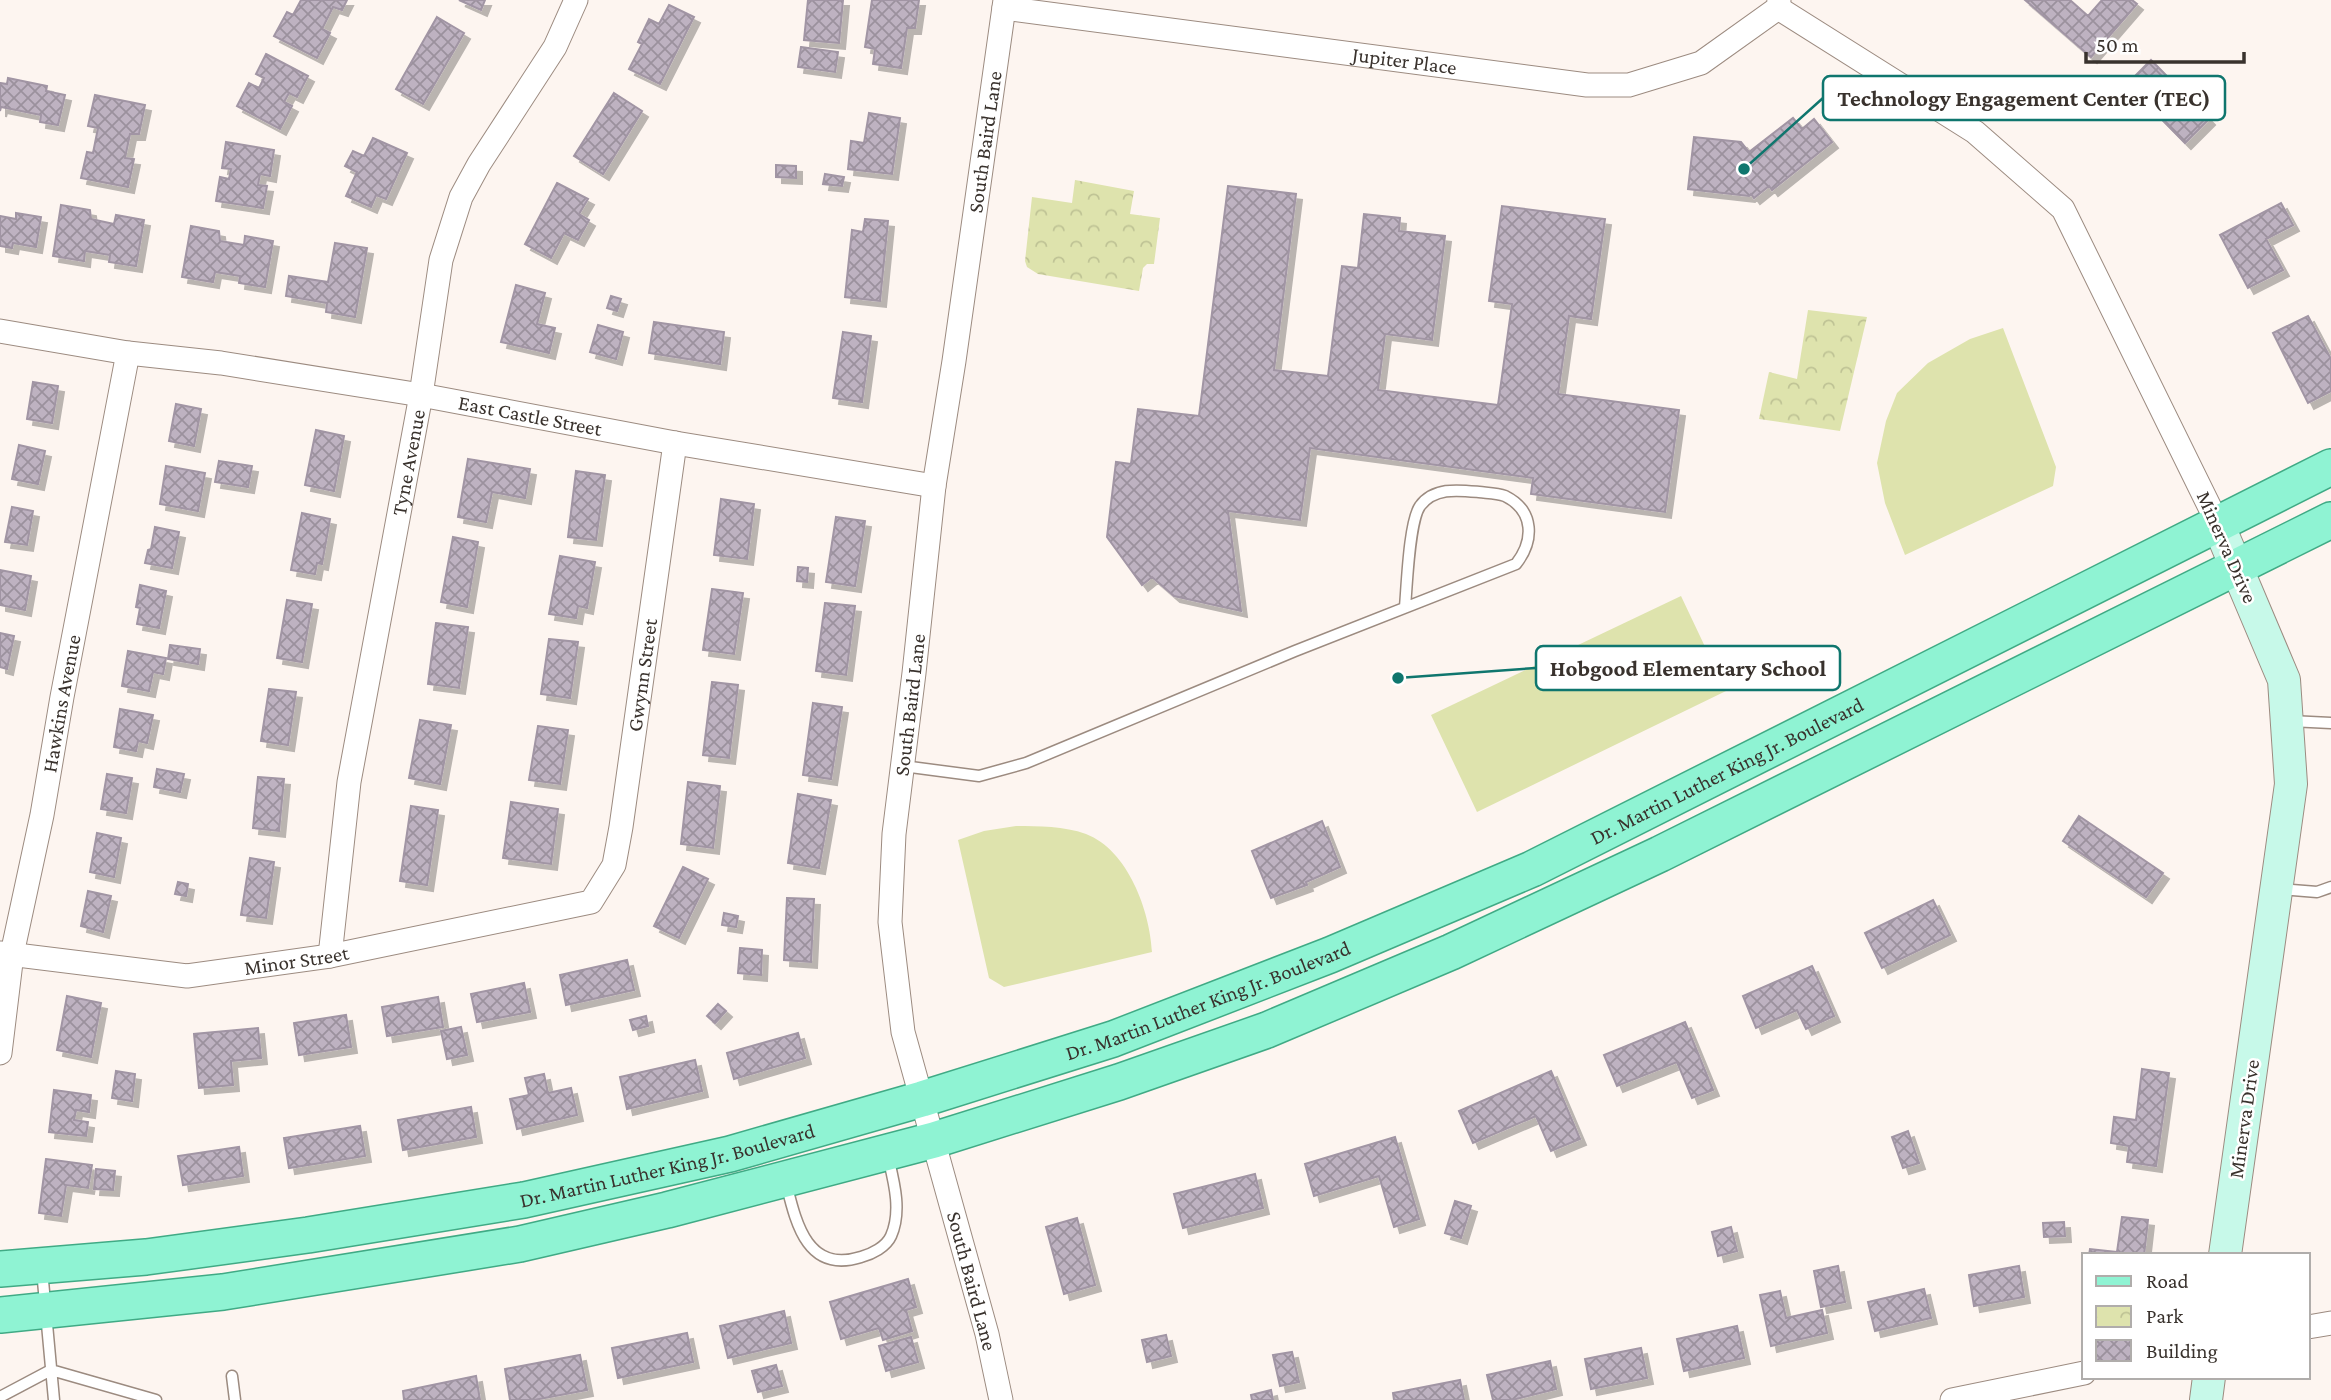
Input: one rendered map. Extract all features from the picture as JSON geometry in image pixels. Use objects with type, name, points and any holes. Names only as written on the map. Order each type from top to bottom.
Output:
[{"type":"main road","name":"Dr. Martin Luther King Jr. Boulevard","points":[[0,1314],[223,1292],[520,1244],[649,1215],[888,1153],[1132,1078],[1268,1030],[1343,974],[1532,869],[2331,467]]},
{"type":"main road","name":"Dr. Martin Luther King Jr. Boulevard","points":[[0,1269],[146,1257],[247,1244],[524,1200],[730,1154],[922,1099],[1113,1039],[1343,974],[1451,952],[1660,854],[2331,520]]},
{"type":"street","name":"Tyne Avenue","points":[[330,956],[349,782],[421,396],[441,260],[461,197],[479,164],[555,47],[576,0]]},
{"type":"street","name":"Jupiter Place","points":[[1004,4],[1587,85],[1629,85],[1701,63],[1779,4]]},
{"type":"street","name":"South Baird Lane","points":[[1001,1400],[987,1334],[903,1032],[890,922],[894,834],[934,486],[1004,4]]},
{"type":"street","name":"Minerva Drive","points":[[1779,4],[1975,132],[2063,209],[2218,524],[2284,680],[2291,783],[2225,1253]]},
{"type":"street","name":"East Castle Street","points":[[0,331],[128,353],[221,363],[421,396],[675,443],[934,486]]},
{"type":"street","name":"Hawkins Avenue","points":[[0,1053],[6,954],[42,815],[128,353]]},
{"type":"street","name":"Gwynn Street","points":[[591,902],[614,866],[675,443]]},
{"type":"street","name":"Minor Street","points":[[6,954],[187,976],[330,956],[591,902]]},
{"type":"street","points":[[2310,1327],[2331,1323]]},
{"type":"street","points":[[1952,1400],[2082,1373]]},
{"type":"street","points":[[2206,1400],[2209,1379]]},
{"type":"lane","points":[[903,766],[979,776],[1026,763],[1516,564],[1529,542],[1529,526],[1523,513],[1504,496],[1491,493],[1450,489],[1429,497],[1418,508],[1413,524],[1405,607]]},
{"type":"lane","points":[[2287,720],[2331,723]]},
{"type":"lane","points":[[2276,889],[2317,892],[2331,887]]},
{"type":"lane","points":[[785,1180],[796,1224],[813,1250],[830,1259],[851,1260],[874,1253],[890,1238],[896,1218],[896,1193],[888,1153]]},
{"type":"lane","points":[[42,1265],[54,1400]]},
{"type":"lane","points":[[0,1397],[51,1370],[156,1400]]},
{"type":"lane","points":[[232,1376],[235,1400]]},
{"type":"green space","points":[[1075,180],[1134,191],[1130,214],[1160,218],[1154,264],[1147,264],[1143,268],[1139,291],[1038,274],[1027,267],[1025,261],[1032,197],[1072,203]]},
{"type":"green space","points":[[1808,310],[1867,317],[1840,431],[1759,419],[1769,372],[1797,379]]},
{"type":"green space","points":[[2003,328],[2056,467],[2053,486],[1905,555],[1885,503],[1877,463],[1886,421],[1897,393],[1928,363],[1970,339]]},
{"type":"green space","points":[[1681,596],[1726,691],[1477,812],[1431,715]]},
{"type":"green space","points":[[1016,826],[1078,831],[1101,842],[1114,853],[1134,884],[1141,901],[1152,952],[1004,987],[989,978],[958,840],[984,831]]},
{"type":"building","points":[[301,0],[347,0],[342,10],[333,7],[322,29],[330,33],[317,58],[274,36],[287,12],[293,15]]},
{"type":"building","points":[[459,0],[485,0],[481,10]]},
{"type":"building","points":[[808,0],[843,0],[839,43],[804,40]]},
{"type":"building","points":[[872,0],[919,0],[915,28],[907,28],[901,68],[873,64],[875,49],[865,47]]},
{"type":"building","points":[[2025,0],[2070,0],[2088,16],[2102,0],[2132,0],[2137,4],[2091,57]]},
{"type":"building","points":[[669,5],[694,17],[660,84],[629,69],[642,44],[638,42],[649,19],[659,24]]},
{"type":"building","points":[[437,17],[464,33],[423,104],[396,89]]},
{"type":"building","points":[[801,47],[838,52],[835,72],[798,67]]},
{"type":"building","points":[[266,54],[308,76],[297,97],[289,93],[284,102],[292,106],[280,129],[237,106],[249,83],[259,88],[264,78],[256,74]]},
{"type":"building","points":[[2151,60],[2209,119],[2185,143],[2127,84]]},
{"type":"building","points":[[8,78],[47,86],[46,91],[65,95],[58,125],[40,122],[41,115],[1,107],[0,111],[0,83],[7,84]]},
{"type":"building","points":[[614,93],[642,111],[603,174],[574,156]]},
{"type":"building","points":[[95,95],[145,105],[139,134],[130,134],[125,158],[134,159],[128,187],[81,178],[87,152],[93,153],[98,128],[88,126]]},
{"type":"building","points":[[869,113],[900,118],[892,174],[848,169],[851,141],[864,143]]},
{"type":"building","points":[[1793,118],[1802,129],[1814,119],[1832,142],[1772,190],[1769,186],[1754,198],[1751,194],[1749,196],[1688,189],[1694,137],[1741,142],[1749,152]]},
{"type":"building","points":[[373,138],[407,153],[386,199],[376,195],[371,207],[346,196],[357,172],[345,166],[353,151],[364,156]]},
{"type":"building","points":[[226,142],[274,150],[270,176],[260,174],[258,185],[267,186],[263,208],[216,201],[220,177],[229,179],[231,169],[222,168]]},
{"type":"building","points":[[776,165],[796,166],[796,178],[776,177]]},
{"type":"building","points":[[825,174],[844,177],[842,186],[823,184]]},
{"type":"building","points":[[557,183],[588,199],[579,214],[589,220],[578,240],[564,233],[551,258],[525,244]]},
{"type":"building","points":[[1228,186],[1296,194],[1274,370],[1328,376],[1342,266],[1358,268],[1364,214],[1400,218],[1399,231],[1445,236],[1432,340],[1385,334],[1378,390],[1498,405],[1512,304],[1489,301],[1502,206],[1605,219],[1591,319],[1569,316],[1558,394],[1679,410],[1665,512],[1531,494],[1533,478],[1310,448],[1300,520],[1228,511],[1241,611],[1174,596],[1152,577],[1142,585],[1107,537],[1116,462],[1131,464],[1138,409],[1199,416]]},
{"type":"building","points":[[2281,203],[2293,225],[2266,239],[2283,270],[2248,288],[2220,235]]},
{"type":"building","points":[[61,205],[90,210],[91,219],[114,224],[116,215],[144,220],[136,266],[109,262],[110,255],[85,251],[84,261],[53,256]]},
{"type":"building","points":[[16,213],[41,217],[36,247],[13,243],[12,248],[0,246],[0,216],[16,219]]},
{"type":"building","points":[[865,219],[888,221],[880,301],[845,297],[852,230],[863,232]]},
{"type":"building","points":[[191,226],[219,231],[220,241],[244,245],[245,236],[273,241],[265,287],[239,283],[240,276],[215,272],[213,282],[182,277]]},
{"type":"building","points":[[335,243],[367,248],[355,317],[326,312],[327,303],[286,296],[289,276],[328,282]]},
{"type":"building","points":[[516,285],[545,293],[537,324],[555,328],[549,353],[501,342]]},
{"type":"building","points":[[611,296],[621,299],[617,311],[607,308]]},
{"type":"building","points":[[2308,316],[2331,359],[2331,391],[2308,403],[2273,333]]},
{"type":"building","points":[[654,322],[724,332],[720,364],[649,353]]},
{"type":"building","points":[[598,325],[623,332],[616,359],[590,352]]},
{"type":"building","points":[[843,332],[871,336],[862,402],[833,398]]},
{"type":"building","points":[[33,382],[58,386],[52,423],[27,419]]},
{"type":"building","points":[[176,404],[201,409],[194,446],[169,441]]},
{"type":"building","points":[[316,430],[344,436],[334,491],[305,485]]},
{"type":"building","points":[[19,445],[45,451],[38,484],[12,479]]},
{"type":"building","points":[[468,459],[530,469],[525,498],[492,492],[486,522],[458,517]]},
{"type":"building","points":[[219,461],[252,466],[248,487],[215,482]]},
{"type":"building","points":[[166,466],[205,473],[198,511],[160,504]]},
{"type":"building","points":[[576,471],[605,475],[596,540],[568,537]]},
{"type":"building","points":[[721,499],[754,504],[747,559],[714,555]]},
{"type":"building","points":[[12,507],[33,511],[27,545],[5,542]]},
{"type":"building","points":[[302,513],[330,519],[322,564],[317,563],[315,574],[291,570]]},
{"type":"building","points":[[836,517],[865,521],[855,586],[826,582]]},
{"type":"building","points":[[155,527],[179,532],[172,568],[145,563]]},
{"type":"building","points":[[453,537],[478,542],[467,607],[441,602]]},
{"type":"building","points":[[560,556],[595,562],[587,608],[578,606],[576,618],[549,614]]},
{"type":"building","points":[[798,567],[808,568],[807,582],[797,581]]},
{"type":"building","points":[[0,570],[31,576],[25,610],[0,605]]},
{"type":"building","points":[[140,585],[166,591],[159,628],[137,624],[140,608],[136,607]]},
{"type":"building","points":[[712,589],[743,593],[734,654],[703,650]]},
{"type":"building","points":[[287,600],[312,604],[302,662],[277,658]]},
{"type":"building","points":[[825,603],[855,606],[846,675],[816,671]]},
{"type":"building","points":[[436,623],[468,627],[459,688],[428,684]]},
{"type":"building","points":[[0,633],[14,636],[7,669],[0,667]]},
{"type":"building","points":[[549,639],[578,642],[570,698],[541,694]]},
{"type":"building","points":[[170,645],[200,649],[198,664],[168,659]]},
{"type":"building","points":[[128,651],[166,658],[163,674],[153,672],[149,691],[122,686]]},
{"type":"building","points":[[712,682],[738,685],[729,758],[703,755]]},
{"type":"building","points":[[269,689],[296,692],[288,745],[261,741]]},
{"type":"building","points":[[813,703],[842,707],[831,779],[803,775]]},
{"type":"building","points":[[120,709],[153,715],[147,743],[138,741],[136,751],[114,747]]},
{"type":"building","points":[[420,720],[451,725],[440,784],[409,778]]},
{"type":"building","points":[[538,726],[568,730],[560,784],[529,780]]},
{"type":"building","points":[[157,769],[184,774],[180,792],[154,787]]},
{"type":"building","points":[[107,774],[132,778],[126,813],[101,809]]},
{"type":"building","points":[[258,777],[284,779],[279,831],[253,828]]},
{"type":"building","points":[[688,782],[720,786],[713,848],[681,844]]},
{"type":"building","points":[[798,794],[831,800],[819,868],[788,863]]},
{"type":"building","points":[[511,802],[558,809],[551,864],[503,858]]},
{"type":"building","points":[[411,806],[438,810],[427,885],[400,881]]},
{"type":"building","points":[[2079,816],[2163,873],[2146,897],[2063,841]]},
{"type":"building","points":[[1322,821],[1340,867],[1306,882],[1307,885],[1271,898],[1252,851]]},
{"type":"building","points":[[97,833],[121,838],[114,877],[90,872]]},
{"type":"building","points":[[250,858],[274,862],[266,918],[241,915]]},
{"type":"building","points":[[683,867],[708,879],[679,938],[654,926]]},
{"type":"building","points":[[178,882],[188,884],[186,896],[175,894]]},
{"type":"building","points":[[88,891],[111,896],[103,932],[81,926]]},
{"type":"building","points":[[787,898],[814,899],[811,962],[784,960]]},
{"type":"building","points":[[1933,900],[1950,935],[1882,968],[1865,933]]},
{"type":"building","points":[[724,913],[738,916],[736,927],[722,925]]},
{"type":"building","points":[[740,948],[762,950],[761,975],[738,973]]},
{"type":"building","points":[[627,960],[634,990],[566,1005],[560,975]]},
{"type":"building","points":[[1812,966],[1834,1016],[1806,1029],[1797,1010],[1756,1028],[1743,996]]},
{"type":"building","points":[[524,983],[530,1012],[477,1022],[471,994]]},
{"type":"building","points":[[67,996],[101,1003],[91,1057],[57,1050]]},
{"type":"building","points":[[438,997],[443,1027],[387,1036],[382,1007]]},
{"type":"building","points":[[718,1004],[726,1011],[715,1023],[707,1016]]},
{"type":"building","points":[[346,1015],[351,1047],[299,1055],[294,1023]]},
{"type":"building","points":[[646,1016],[648,1026],[633,1030],[630,1020]]},
{"type":"building","points":[[1685,1022],[1713,1090],[1692,1098],[1677,1062],[1617,1086],[1604,1055]]},
{"type":"building","points":[[461,1027],[467,1055],[447,1059],[441,1031]]},
{"type":"building","points":[[258,1028],[261,1058],[231,1061],[233,1085],[199,1088],[194,1034]]},
{"type":"building","points":[[798,1033],[805,1058],[734,1079],[727,1053]]},
{"type":"building","points":[[695,1060],[702,1091],[627,1109],[620,1077]]},
{"type":"building","points":[[2142,1069],[2169,1073],[2156,1166],[2127,1162],[2129,1146],[2111,1143],[2114,1117],[2136,1120]]},
{"type":"building","points":[[116,1071],[135,1074],[132,1101],[112,1098]]},
{"type":"building","points":[[1551,1071],[1580,1139],[1551,1151],[1536,1116],[1473,1143],[1459,1111]]},
{"type":"building","points":[[544,1074],[548,1093],[571,1088],[577,1115],[517,1129],[510,1099],[529,1095],[525,1078]]},
{"type":"building","points":[[54,1090],[91,1095],[89,1112],[76,1110],[74,1120],[88,1122],[86,1136],[49,1132]]},
{"type":"building","points":[[471,1107],[476,1137],[403,1150],[398,1120]]},
{"type":"building","points":[[360,1126],[365,1156],[289,1168],[284,1138]]},
{"type":"building","points":[[1908,1131],[1919,1163],[1903,1168],[1892,1137]]},
{"type":"building","points":[[1395,1137],[1419,1219],[1394,1227],[1379,1176],[1314,1196],[1305,1164]]},
{"type":"building","points":[[239,1147],[243,1176],[183,1185],[178,1156]]},
{"type":"building","points":[[46,1159],[92,1165],[88,1188],[66,1185],[61,1216],[39,1213]]},
{"type":"building","points":[[96,1169],[115,1171],[113,1190],[94,1189]]},
{"type":"building","points":[[1255,1174],[1263,1208],[1183,1228],[1174,1194]]},
{"type":"building","points":[[1455,1201],[1471,1206],[1461,1238],[1445,1233]]},
{"type":"building","points":[[2122,1217],[2148,1220],[2144,1253],[2089,1253],[2090,1249],[2117,1252]]},
{"type":"building","points":[[1077,1218],[1095,1285],[1064,1294],[1046,1227]]},
{"type":"building","points":[[2064,1222],[2065,1236],[2044,1237],[2043,1223]]},
{"type":"building","points":[[1731,1227],[1737,1251],[1718,1256],[1712,1232]]},
{"type":"building","points":[[1838,1266],[1845,1302],[1821,1307],[1814,1271]]},
{"type":"building","points":[[2019,1266],[2024,1297],[1974,1306],[1969,1275]]},
{"type":"building","points":[[908,1279],[916,1307],[906,1310],[912,1331],[883,1340],[879,1328],[841,1339],[830,1302]]},
{"type":"building","points":[[1924,1289],[1931,1318],[1875,1331],[1868,1302]]},
{"type":"building","points":[[1780,1291],[1786,1318],[1822,1310],[1827,1333],[1771,1346],[1760,1295]]},
{"type":"building","points":[[784,1311],[791,1343],[728,1358],[720,1326]]},
{"type":"building","points":[[1737,1326],[1744,1358],[1684,1371],[1677,1339]]},
{"type":"building","points":[[687,1333],[693,1362],[618,1378],[612,1348]]},
{"type":"building","points":[[1166,1335],[1171,1356],[1147,1362],[1142,1340]]},
{"type":"building","points":[[911,1337],[918,1362],[886,1371],[879,1346]]},
{"type":"building","points":[[1641,1348],[1647,1378],[1591,1389],[1585,1359]]},
{"type":"building","points":[[1292,1352],[1299,1382],[1280,1386],[1273,1355]]},
{"type":"building","points":[[580,1355],[587,1390],[534,1400],[510,1400],[505,1369]]},
{"type":"building","points":[[1550,1361],[1556,1389],[1512,1400],[1493,1400],[1487,1375]]},
{"type":"building","points":[[776,1365],[782,1386],[758,1392],[752,1371]]},
{"type":"building","points":[[476,1376],[480,1400],[404,1400],[403,1391]]},
{"type":"building","points":[[1460,1380],[1464,1400],[1394,1400],[1393,1393]]},
{"type":"building","points":[[1271,1390],[1273,1400],[1252,1400],[1251,1395]]},
{"type":"place","name":"Technology Engagement Center (TEC)","points":[[1744,169]]},
{"type":"place","name":"Hobgood Elementary School","points":[[1398,678]]}]
